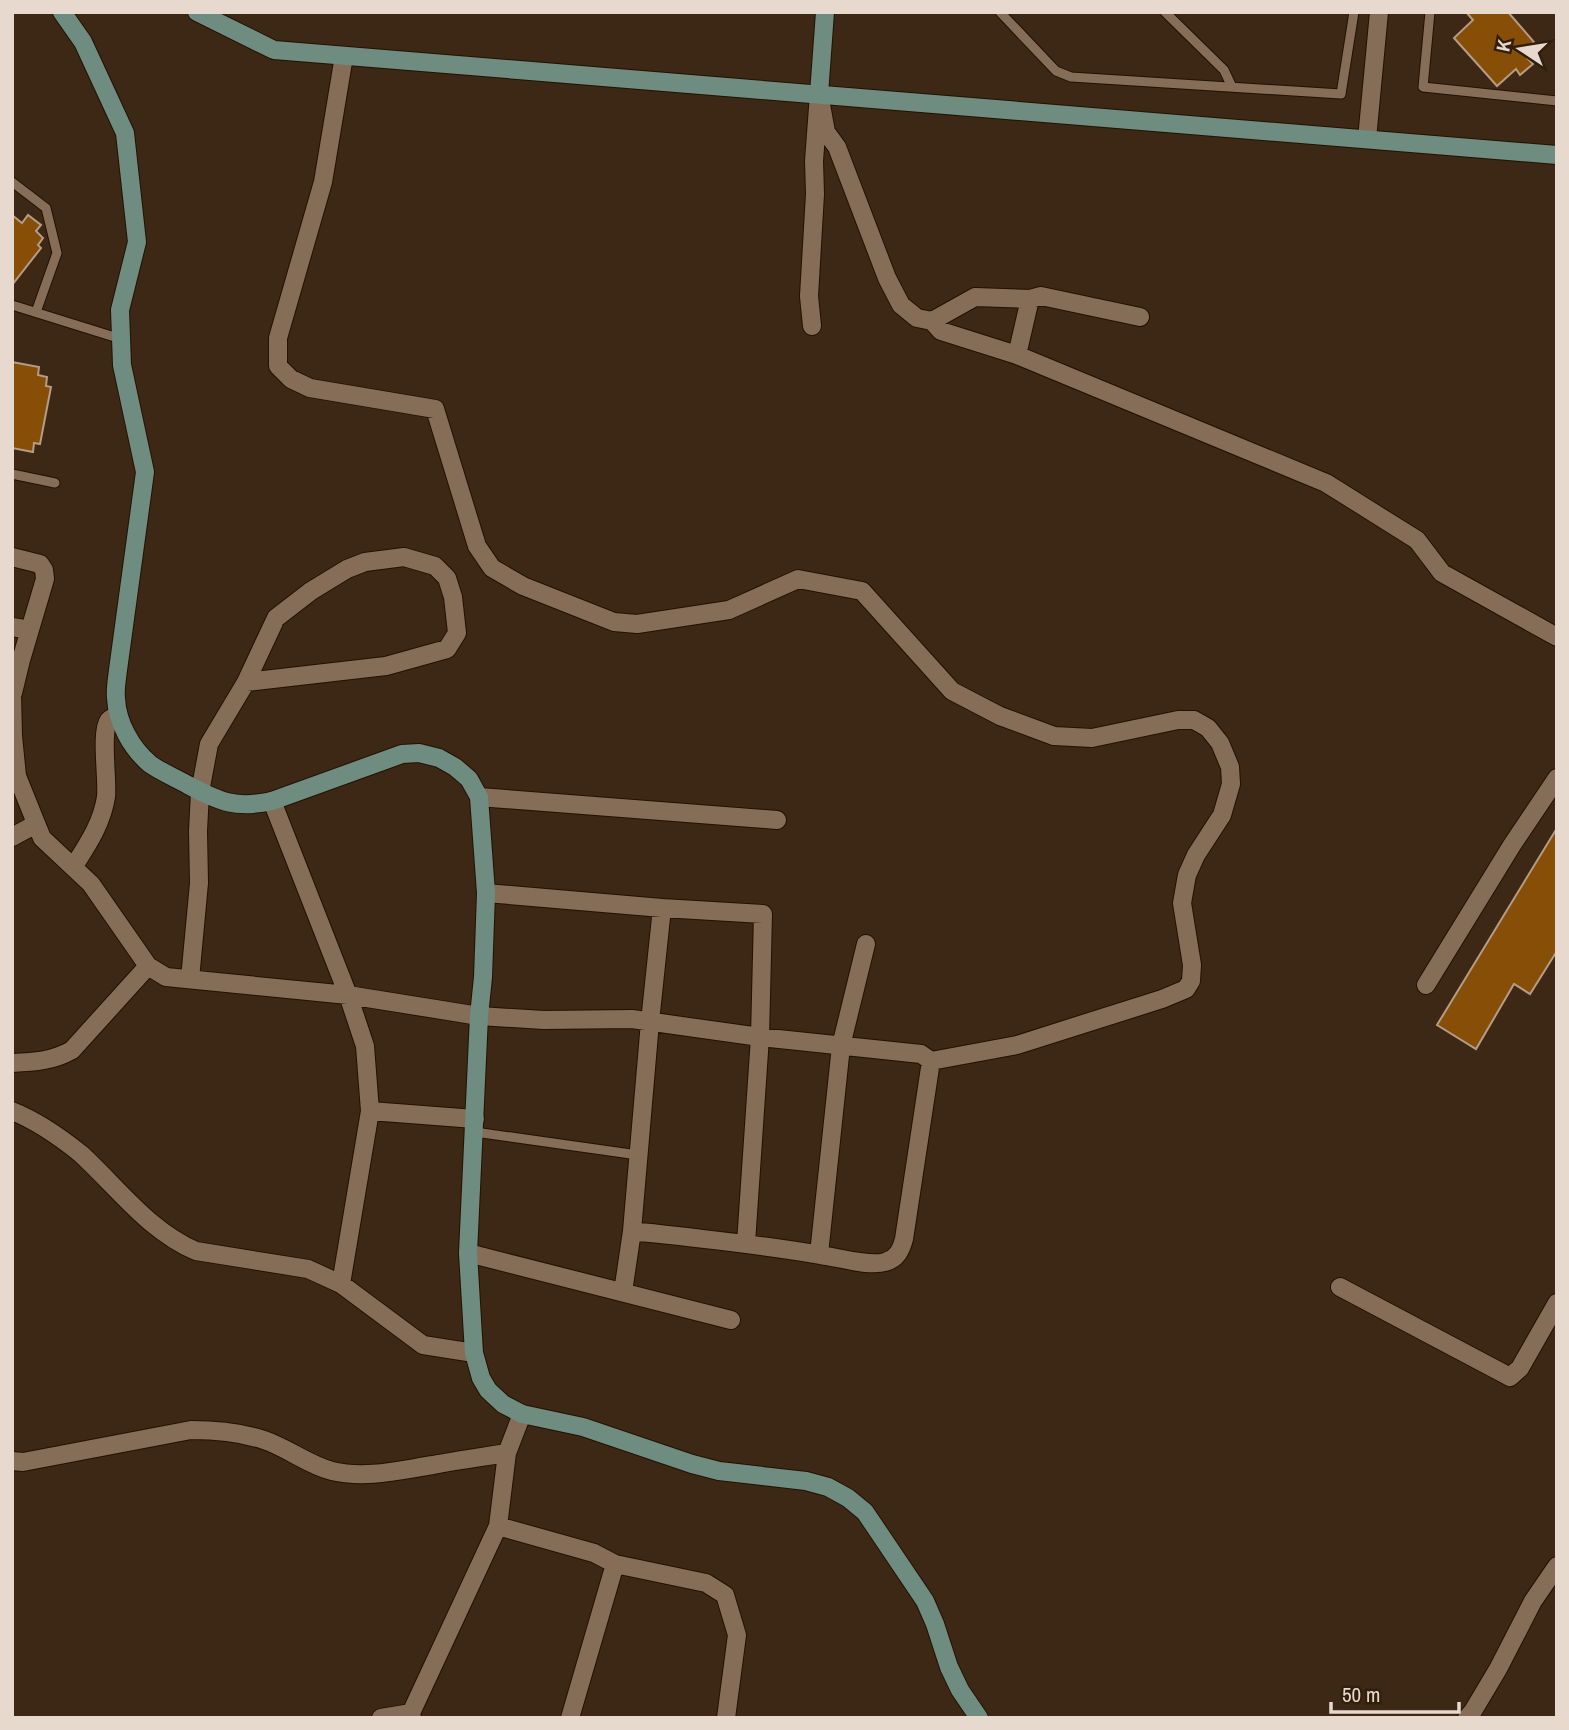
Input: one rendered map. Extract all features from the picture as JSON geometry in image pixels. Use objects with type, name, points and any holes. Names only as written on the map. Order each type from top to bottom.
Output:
[{"type":"street","points":[[62,12],[83,42],[125,134],[137,242],[120,310],[122,365],[145,472],[115,697],[127,737],[152,765],[200,792],[235,805],[272,801],[402,754],[419,753],[439,758],[469,779],[479,797],[486,893],[468,1253],[474,1353],[481,1378],[488,1390],[503,1404],[522,1414],[583,1427],[719,1471],[806,1481],[828,1487],[848,1498],[865,1512],[925,1601],[936,1624],[949,1667],[960,1690],[979,1718]]},
{"type":"street","points":[[197,12],[274,50],[1557,155]]},
{"type":"street","points":[[812,326],[808,296],[825,12]]},
{"type":"street","points":[[1367,139],[1379,12]]},
{"type":"street","points":[[12,557],[40,564],[45,579],[21,629],[13,693],[17,776],[42,838],[91,884],[148,966],[166,976],[348,995],[479,1016],[544,1020],[632,1019],[760,1037],[921,1054],[931,1061],[1017,1045],[1163,999],[1186,989],[1191,981],[1192,965],[1182,903],[1186,875],[1222,815],[1231,784],[1230,767],[1220,743],[1208,728],[1194,720],[1178,720],[1092,738],[1054,736],[1000,716],[952,691],[862,591],[798,579],[729,610],[637,624],[614,622],[523,586],[492,568],[477,545],[435,409],[310,388],[291,380],[278,366],[278,338],[323,182],[344,56]]},
{"type":"street","points":[[818,94],[825,132],[837,147],[887,278],[901,305],[917,318],[932,321],[942,331],[1017,355],[1326,482],[1417,540],[1442,573],[1557,637]]},
{"type":"street","points":[[932,321],[975,296],[1030,299],[1041,296],[1140,317]]},
{"type":"street","points":[[1017,355],[1030,299]]},
{"type":"street","points":[[190,979],[199,883],[200,792],[209,744],[246,682],[276,618],[311,591],[347,569],[365,562],[404,557],[435,566],[447,578],[453,597],[457,632],[447,649],[386,666],[246,682]]},
{"type":"street","points":[[74,866],[96,831],[101,816],[107,779],[104,734],[110,719],[118,714]]},
{"type":"street","points":[[1426,985],[1512,845],[1557,778]]},
{"type":"street","points":[[479,797],[777,821]]},
{"type":"street","points":[[272,801],[348,995],[365,1046],[370,1111],[341,1284]]},
{"type":"street","points":[[12,837],[36,824]]},
{"type":"street","points":[[486,893],[763,914],[760,1037],[746,1243]]},
{"type":"street","points":[[623,1292],[632,1231],[662,908]]},
{"type":"street","points":[[819,1254],[841,1046],[866,944]]},
{"type":"street","points":[[12,1063],[46,1061],[72,1050],[148,966]]},
{"type":"street","points":[[632,1231],[746,1243],[852,1261],[887,1262],[901,1250],[904,1239],[931,1061]]},
{"type":"street","points":[[12,1111],[51,1132],[80,1154],[153,1225],[179,1244],[196,1251],[308,1269],[341,1284],[423,1345],[474,1353]]},
{"type":"street","points":[[370,1111],[475,1126]]},
{"type":"street","points":[[468,1253],[731,1320]]},
{"type":"street","points":[[1340,1287],[1510,1377],[1520,1368],[1557,1303]]},
{"type":"street","points":[[381,1718],[411,1715],[498,1526],[507,1453],[522,1414]]},
{"type":"street","points":[[12,1461],[23,1462],[191,1430],[241,1434],[266,1441],[312,1464],[332,1471],[355,1474],[380,1474],[507,1453]]},
{"type":"street","points":[[498,1526],[594,1553],[615,1564],[706,1583],[725,1595],[737,1635],[726,1718]]},
{"type":"street","points":[[570,1718],[615,1564]]},
{"type":"street","points":[[1467,1718],[1498,1669],[1533,1601],[1557,1566]]},
{"type":"lane","points":[[1000,12],[1056,71],[1070,77],[1341,94],[1354,12]]},
{"type":"lane","points":[[1165,12],[1224,70],[1232,87]]},
{"type":"lane","points":[[1430,12],[1423,87],[1557,101]]},
{"type":"lane","points":[[12,182],[46,208],[57,253],[36,312]]},
{"type":"lane","points":[[12,305],[121,339]]},
{"type":"lane","points":[[12,474],[55,483]]},
{"type":"lane","points":[[475,1126],[638,1155]]},
{"type":"building","points":[[1466,12],[1508,12],[1534,42],[1529,46],[1534,52],[1527,58],[1533,64],[1520,75],[1516,69],[1497,86],[1454,38],[1473,20]]},
{"type":"building","points":[[12,215],[22,223],[28,215],[41,225],[36,231],[43,238],[38,245],[41,248],[12,285]]},
{"type":"building","points":[[12,362],[39,367],[38,375],[47,377],[46,386],[51,387],[40,444],[34,443],[33,452],[12,448]]},
{"type":"building","points":[[1557,828],[1557,951],[1530,994],[1514,984],[1476,1049],[1437,1025]]}]
